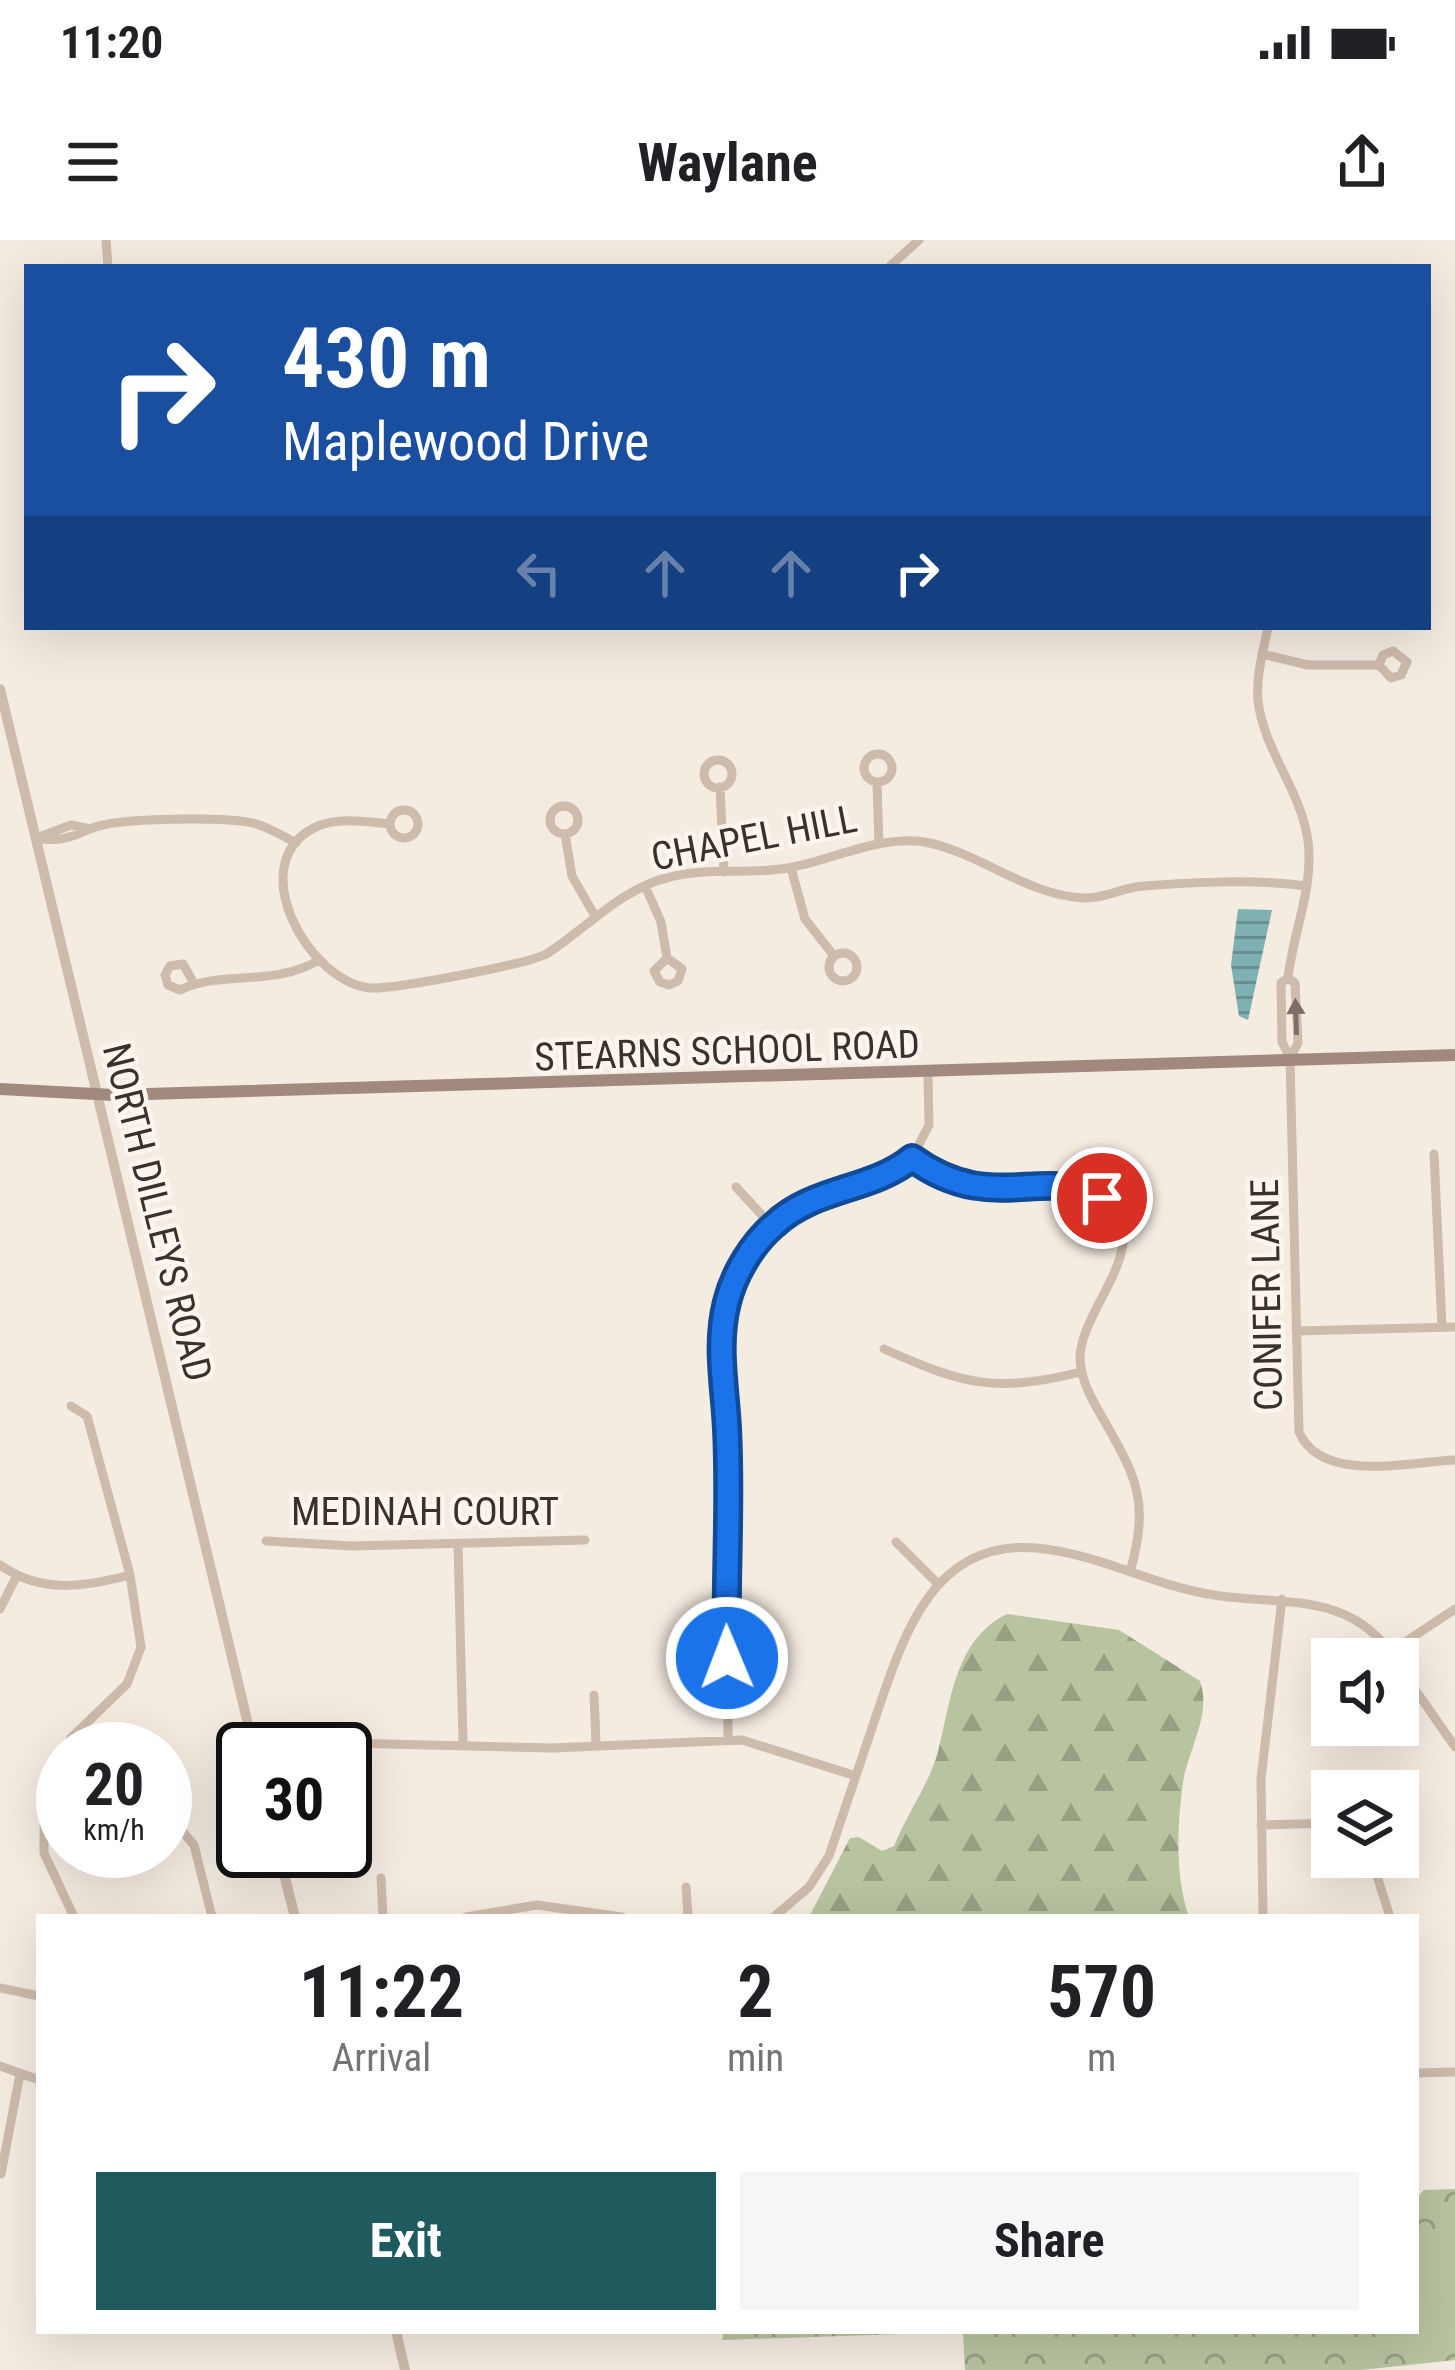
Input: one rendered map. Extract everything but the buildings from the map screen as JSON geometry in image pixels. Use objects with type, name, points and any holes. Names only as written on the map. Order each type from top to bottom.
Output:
[{"type":"main road","name":"STEARNS SCHOOL ROAD","points":[[0,1089],[98,1095],[928,1074],[1455,1054]]},
{"type":"street","points":[[892,264],[919,240]]},
{"type":"street","name":"CONIFER LANE","points":[[1267,630],[1260,711],[1303,814],[1307,886],[1288,978],[1281,983],[1282,1042],[1291,1058],[1298,1425],[1312,1453],[1339,1464],[1455,1460]]},
{"type":"street","points":[[1262,654],[1308,664],[1379,665]]},
{"type":"street","name":"NORTH DILLEYS ROAD","points":[[0,689],[248,1722]]},
{"type":"street","points":[[877,783],[879,844]]},
{"type":"street","points":[[720,787],[724,872]]},
{"type":"street","points":[[36,838],[71,825],[90,829],[232,821],[264,826],[296,843]]},
{"type":"street","points":[[192,980],[277,978],[319,960],[284,896],[285,870],[296,843],[333,822],[390,824]]},
{"type":"street","points":[[565,834],[572,876],[596,916]]},
{"type":"street","name":"CHAPEL HILL","points":[[319,960],[352,984],[390,987],[534,961],[645,886],[677,875],[791,868],[879,844],[933,844],[1079,898],[1113,896],[1146,886],[1307,886]]},
{"type":"street","points":[[791,868],[806,919],[834,956]]},
{"type":"street","points":[[645,886],[661,922],[667,958]]},
{"type":"street","points":[[728,1739],[728,1431],[721,1340],[735,1281],[772,1226],[818,1195],[897,1169],[912,1158],[929,1126],[928,1074]]},
{"type":"street","points":[[1434,1154],[1442,1327]]},
{"type":"street","points":[[912,1158],[965,1187],[1084,1190],[1111,1207],[1123,1245],[1084,1337],[1082,1372],[1140,1488],[1143,1517],[1130,1572]]},
{"type":"street","points":[[736,1186],[772,1226]]},
{"type":"street","points":[[1295,1331],[1455,1327]]},
{"type":"street","points":[[884,1349],[988,1386],[1013,1387],[1082,1372]]},
{"type":"street","points":[[71,1406],[86,1416],[141,1623],[134,1672],[65,1746],[44,1793],[44,1853],[73,1914]]},
{"type":"street","name":"MEDINAH COURT","points":[[266,1541],[458,1544],[585,1540]]},
{"type":"street","points":[[896,1542],[937,1583]]},
{"type":"street","points":[[458,1544],[463,1742]]},
{"type":"street","points":[[783,1914],[829,1856],[904,1633],[937,1583],[974,1558],[1009,1548],[1052,1550],[1218,1596],[1321,1604],[1345,1614],[1371,1638]]},
{"type":"street","points":[[0,1564],[16,1575],[66,1587],[130,1575]]},
{"type":"street","points":[[0,1609],[16,1575]]},
{"type":"street","points":[[1263,1914],[1261,1779],[1282,1599]]},
{"type":"street","points":[[1419,1639],[1455,1609]]},
{"type":"street","points":[[594,1695],[596,1743]]},
{"type":"street","points":[[1419,1695],[1455,1748]]},
{"type":"street","points":[[372,1743],[552,1748],[728,1739],[769,1744],[856,1776]]},
{"type":"street","points":[[1261,1825],[1311,1824]]},
{"type":"street","points":[[192,1843],[211,1914]]},
{"type":"street","points":[[285,1878],[294,1914]]},
{"type":"street","points":[[381,1878],[383,1914]]},
{"type":"street","points":[[1378,1878],[1389,1914]]},
{"type":"street","points":[[686,1887],[688,1914]]},
{"type":"street","points":[[502,1914],[580,1914]]},
{"type":"street","points":[[0,1988],[36,1995]]},
{"type":"street","points":[[0,2066],[36,2079]]},
{"type":"street","points":[[1419,2073],[1455,2072]]},
{"type":"street","points":[[2,2174],[20,2074]]},
{"type":"street","points":[[397,2334],[405,2370]]},
{"type":"green space","points":[[1007,1614],[1119,1630],[1200,1681],[1203,1706],[1183,1783],[1179,1833],[1179,1868],[1188,1914],[811,1914],[850,1838],[859,1837],[882,1851],[894,1846],[934,1764],[958,1673],[976,1639]]},
{"type":"green space","points":[[1455,2189],[1455,2360],[1361,2370],[965,2370],[963,2334],[1419,2334],[1419,2196],[1424,2190]]},
{"type":"green space","points":[[1419,2237],[1455,2240],[1455,2339],[1408,2343],[1402,2334],[1419,2334]]},
{"type":"green space","points":[[723,2334],[903,2334],[722,2340]]},
{"type":"water","points":[[1238,909],[1272,910],[1248,1020],[1239,1016],[1231,965]]},
{"type":"route","points":[[727,1658],[728,1431],[721,1340],[728,1297],[755,1246],[788,1213],[818,1195],[897,1169],[912,1158],[965,1187],[987,1191],[1066,1188],[1102,1198]]}]
